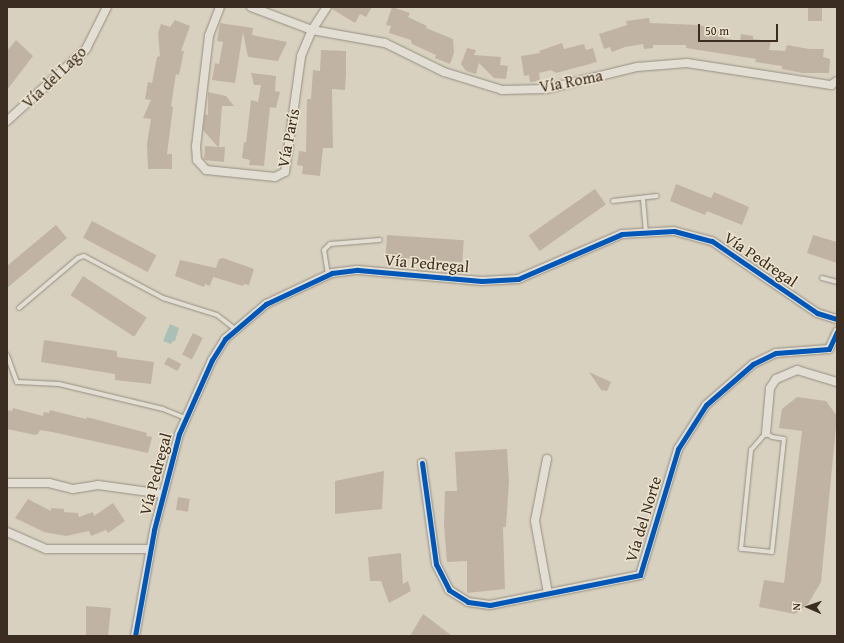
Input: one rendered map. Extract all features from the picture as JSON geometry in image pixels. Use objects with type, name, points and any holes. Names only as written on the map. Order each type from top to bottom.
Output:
[{"type":"street","name":"Vía del Lago","points":[[7,121],[86,49],[107,7]]},
{"type":"street","name":"Vía París","points":[[220,7],[209,36],[196,146],[197,160],[206,170],[276,177],[285,172],[301,56],[312,30],[327,7]]},
{"type":"street","name":"Vía Roma","points":[[251,7],[312,30],[384,43],[444,72],[502,90],[546,89],[637,67],[688,63],[831,85],[837,81]]},
{"type":"street","name":"Vía Pedregal","points":[[135,636],[150,549],[163,494],[184,418],[212,360],[225,340],[235,329],[266,304],[328,275],[358,270],[482,281],[518,279],[622,234],[674,231],[712,241],[817,313],[837,319]]},
{"type":"street","name":"Vía del Norte","points":[[422,463],[436,564],[449,590],[468,602],[490,606],[548,593],[640,576],[678,449],[706,404],[753,364],[776,353],[828,348],[837,332]]},
{"type":"street","points":[[766,433],[770,388],[776,379],[797,370],[837,382]]},
{"type":"street","points":[[547,459],[535,521],[548,593]]},
{"type":"street","points":[[7,483],[49,483],[73,489],[98,485],[163,494]]},
{"type":"street","points":[[7,532],[46,549],[150,549]]},
{"type":"lane","points":[[613,201],[643,199],[657,196]]},
{"type":"lane","points":[[643,199],[646,233]]},
{"type":"lane","points":[[328,275],[324,250],[330,244],[380,240]]},
{"type":"lane","points":[[19,308],[78,258],[84,256],[163,298],[217,315],[235,329]]},
{"type":"lane","points":[[822,278],[837,282]]},
{"type":"lane","points":[[7,355],[17,382],[59,384],[163,409],[184,418]]},
{"type":"lane","points":[[766,433],[772,437],[784,439],[772,552],[741,550],[751,450],[766,433]]},
{"type":"shaded area","points":[[170,324],[179,328],[175,341],[171,344],[163,341]]},
{"type":"building","points":[[332,7],[372,7],[366,17],[360,14],[355,23],[332,9]]},
{"type":"building","points":[[392,7],[410,13],[408,17],[427,26],[426,28],[453,39],[454,53],[450,64],[435,58],[436,55],[412,44],[411,40],[389,33],[391,26],[386,25]]},
{"type":"building","points":[[808,7],[822,7],[822,21],[808,21]]},
{"type":"building","points":[[649,18],[650,23],[699,25],[725,31],[723,38],[740,41],[741,34],[753,36],[753,39],[771,41],[769,50],[785,51],[787,45],[809,49],[824,49],[823,57],[830,59],[829,73],[802,73],[782,69],[782,66],[755,62],[756,59],[686,48],[686,45],[653,45],[653,48],[644,49],[643,44],[625,47],[612,52],[610,47],[604,49],[599,34],[627,25],[626,21]]},
{"type":"building","points":[[175,20],[190,26],[181,51],[184,51],[179,75],[176,74],[171,106],[173,107],[167,154],[172,154],[172,169],[148,169],[147,144],[151,119],[143,118],[151,100],[145,99],[148,82],[152,83],[157,57],[160,56],[158,33],[161,24],[170,27]]},
{"type":"building","points":[[220,23],[253,28],[252,35],[287,42],[278,61],[248,57],[243,32],[235,83],[212,80],[215,63],[219,64],[223,42],[217,41]]},
{"type":"building","points":[[16,40],[33,56],[7,90],[7,51]]},
{"type":"building","points":[[562,43],[564,49],[584,44],[586,50],[593,48],[597,62],[556,73],[551,70],[539,73],[540,81],[530,82],[529,75],[524,76],[521,56],[540,53],[539,51]]},
{"type":"building","points":[[467,48],[476,50],[474,55],[501,57],[500,65],[508,66],[506,79],[494,78],[479,63],[476,74],[466,71],[461,64]]},
{"type":"building","points":[[321,50],[346,51],[346,73],[345,90],[332,89],[333,148],[323,148],[320,176],[302,174],[303,166],[297,165],[299,151],[306,152],[307,99],[311,99],[313,70],[320,71]]},
{"type":"building","points":[[251,73],[276,76],[275,91],[280,92],[276,108],[270,107],[264,166],[249,165],[250,160],[242,158],[244,142],[246,143],[251,100],[258,102],[261,85],[254,85]]},
{"type":"building","points":[[208,92],[226,96],[234,106],[222,106],[219,147],[225,147],[224,162],[204,160],[205,146],[218,147],[203,130],[205,114],[208,115]]},
{"type":"building","points":[[676,184],[711,198],[714,192],[749,207],[742,225],[707,211],[705,215],[670,201]]},
{"type":"building","points":[[595,189],[606,205],[540,251],[529,235]]},
{"type":"building","points":[[92,221],[156,255],[148,272],[83,238]]},
{"type":"building","points":[[56,225],[67,238],[7,288],[7,266]]},
{"type":"building","points":[[387,235],[464,240],[462,262],[385,257]]},
{"type":"building","points":[[813,235],[837,242],[837,263],[807,253]]},
{"type":"building","points":[[223,258],[254,269],[249,285],[244,284],[243,286],[213,277],[210,286],[205,284],[204,287],[175,276],[180,260],[216,268],[219,259]]},
{"type":"building","points":[[83,276],[147,317],[134,337],[70,295]]},
{"type":"building","points":[[193,333],[203,338],[192,359],[182,354]]},
{"type":"building","points":[[44,340],[117,351],[117,357],[154,362],[151,384],[115,380],[115,374],[41,362]]},
{"type":"building","points":[[168,357],[181,364],[177,371],[164,364]]},
{"type":"building","points":[[589,372],[611,382],[607,391],[601,390]]},
{"type":"building","points":[[797,397],[826,401],[837,416],[821,582],[808,604],[795,614],[759,607],[764,580],[784,583],[802,431],[779,428],[782,409]]},
{"type":"building","points":[[13,408],[43,416],[44,412],[49,413],[50,410],[86,419],[87,417],[147,433],[146,436],[152,437],[148,453],[52,432],[40,430],[38,434],[35,435],[7,429],[7,410],[12,411]]},
{"type":"building","points":[[507,449],[509,482],[506,527],[503,527],[505,589],[467,593],[467,561],[447,562],[444,525],[445,491],[457,491],[455,452]]},
{"type":"building","points":[[384,471],[382,509],[335,514],[335,481]]},
{"type":"building","points":[[178,497],[190,499],[188,512],[176,510]]},
{"type":"building","points":[[28,499],[51,511],[51,508],[64,509],[64,512],[78,513],[79,517],[93,512],[94,516],[113,503],[125,521],[108,533],[106,530],[91,536],[89,531],[66,536],[44,532],[15,518]]},
{"type":"building","points":[[401,553],[403,584],[408,581],[411,591],[389,603],[381,581],[370,581],[368,557]]},
{"type":"building","points":[[86,606],[111,608],[108,636],[86,636]]},
{"type":"building","points":[[423,614],[430,619],[452,636],[410,636]]},
{"type":"cycle path","points":[[135,636],[154,530],[179,434],[212,360],[225,339],[266,304],[332,273],[358,270],[482,281],[518,279],[622,234],[674,231],[712,241],[817,313],[837,319]]},
{"type":"cycle path","points":[[422,463],[436,564],[449,590],[468,602],[490,605],[640,575],[678,449],[706,405],[753,364],[776,353],[829,349],[837,332]]}]
